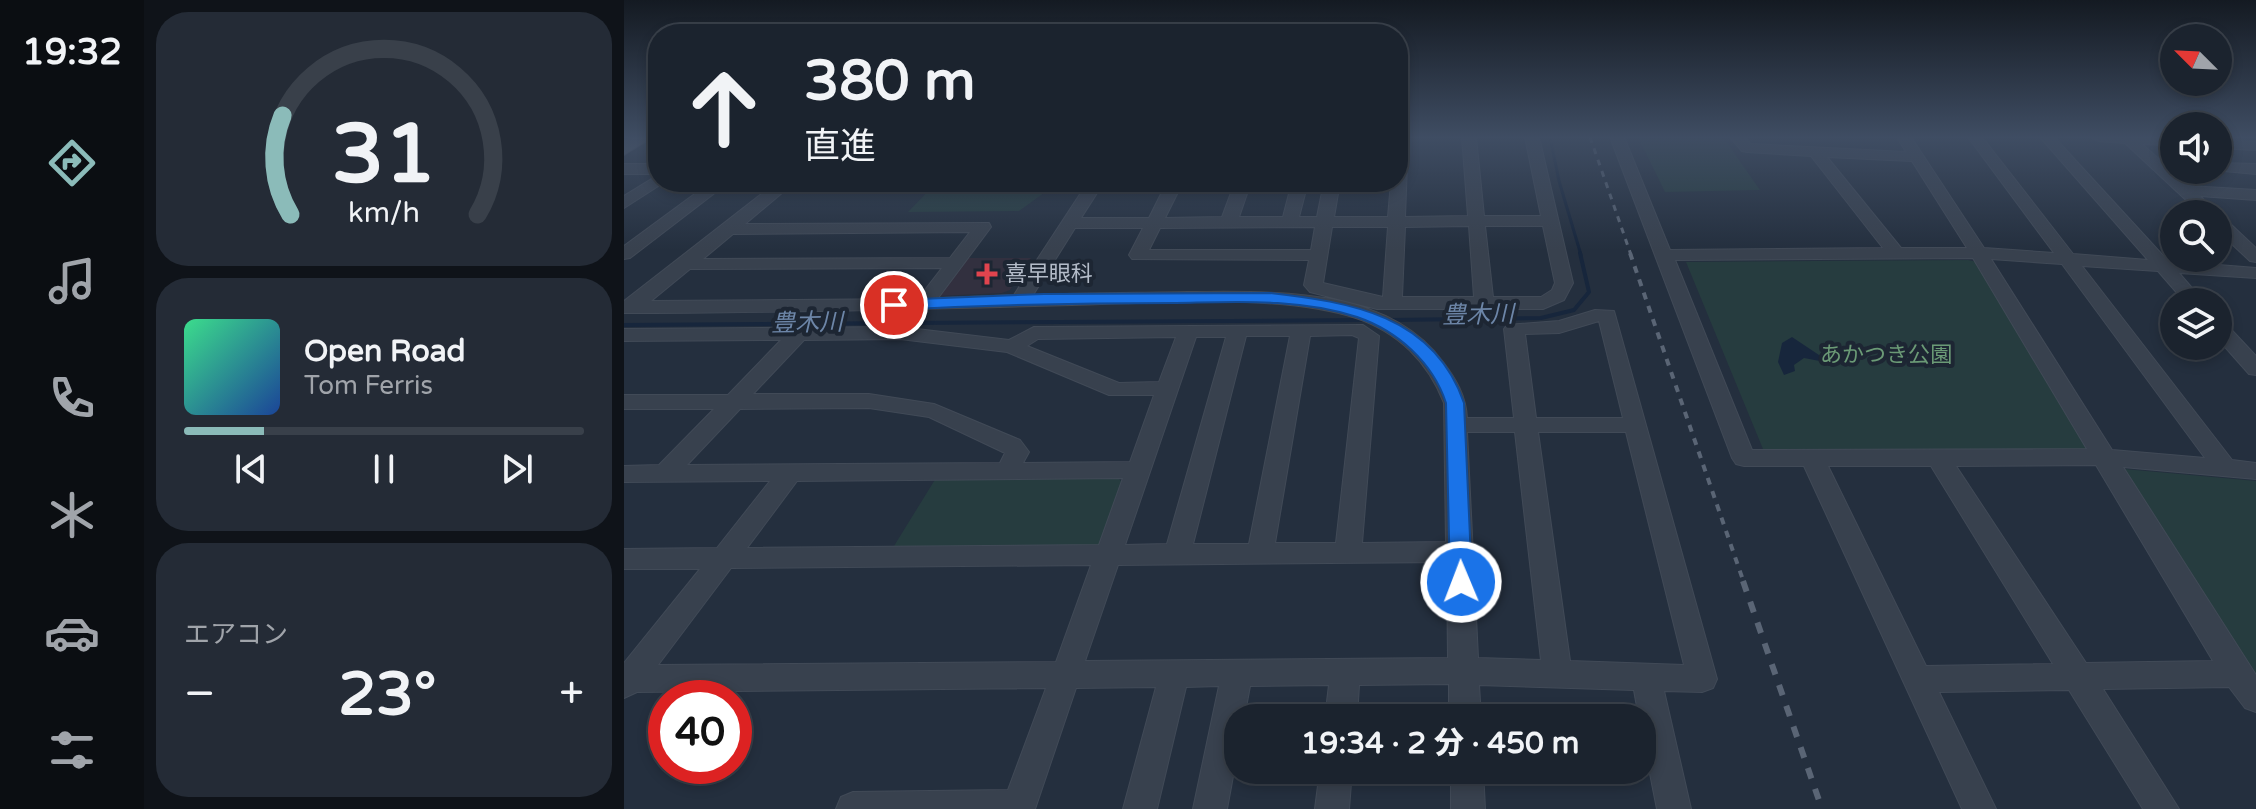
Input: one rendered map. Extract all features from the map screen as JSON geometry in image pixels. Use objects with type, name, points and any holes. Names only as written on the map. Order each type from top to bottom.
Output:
[{"type":"street","points":[[1473,175],[1484,302]]},
{"type":"street","points":[[628,307],[923,305],[1021,299],[1270,298],[1331,305],[1366,315],[1392,315],[1484,302],[1543,303],[1556,298],[1563,291],[1564,283],[1540,175]]},
{"type":"street","points":[[1632,175],[1744,458],[2104,457],[2256,471]]},
{"type":"street","points":[[1834,175],[1896,253]]},
{"type":"street","points":[[1928,175],[1979,253],[2237,674],[2256,698]]},
{"type":"street","points":[[2003,175],[2225,468]]},
{"type":"street","points":[[2081,175],[2160,264]]},
{"type":"street","points":[[2168,175],[2195,200]]},
{"type":"street","points":[[624,203],[648,187]]},
{"type":"street","points":[[2184,190],[2256,195]]},
{"type":"street","points":[[624,254],[708,192]]},
{"type":"street","points":[[628,307],[775,192]]},
{"type":"street","points":[[1021,299],[1090,192]]},
{"type":"street","points":[[1170,192],[1138,255],[1319,255]]},
{"type":"street","points":[[1229,222],[1240,192]]},
{"type":"street","points":[[1290,222],[1298,192]]},
{"type":"street","points":[[1330,192],[1313,285],[1377,303],[1392,315],[1404,335],[1437,366],[1455,403],[1464,704]]},
{"type":"street","points":[[1392,315],[1398,192]]},
{"type":"street","points":[[1070,223],[1550,221]]},
{"type":"street","points":[[730,229],[983,227],[923,305]]},
{"type":"street","points":[[2233,236],[2256,237]]},
{"type":"street","points":[[2233,236],[2256,257]]},
{"type":"street","points":[[1664,255],[1979,253],[2160,267]]},
{"type":"street","points":[[686,264],[956,263]]},
{"type":"street","points":[[2232,271],[2256,273]]},
{"type":"street","points":[[2168,272],[2182,288]]},
{"type":"street","points":[[626,682],[1463,671],[1702,679],[1607,315],[1595,313],[1575,324],[1556,328],[1514,329],[1557,674]]},
{"type":"street","points":[[1012,347],[1034,333],[1356,329],[1369,336],[1348,553]]},
{"type":"street","points":[[1260,553],[1301,330]]},
{"type":"street","points":[[853,809],[1019,808],[1188,331]]},
{"type":"street","points":[[1177,554],[1237,331]]},
{"type":"street","points":[[624,335],[900,333],[974,340],[1012,347],[1117,390],[1168,388]]},
{"type":"street","points":[[665,474],[798,334]]},
{"type":"street","points":[[2232,342],[2256,369]]},
{"type":"street","points":[[624,402],[869,401],[934,411],[1012,446],[1017,452],[1007,471]]},
{"type":"street","points":[[1456,425],[1635,425]]},
{"type":"street","points":[[1938,457],[2162,809]]},
{"type":"street","points":[[1812,458],[1979,809]]},
{"type":"street","points":[[624,474],[1139,470]]},
{"type":"street","points":[[626,682],[790,473]]},
{"type":"street","points":[[624,559],[1460,552]]},
{"type":"street","points":[[1210,809],[1237,673]]},
{"type":"street","points":[[1342,704],[1345,673]]},
{"type":"street","points":[[1916,679],[2237,674]]},
{"type":"street","points":[[1140,809],[1174,675]]},
{"type":"street","points":[[1646,677],[1674,809]]},
{"type":"street","points":[[1332,809],[1335,784]]},
{"type":"street","points":[[1467,784],[1468,809]]},
{"type":"shaded area","name":"喜早眼科","points":[[966,258],[1031,258],[1010,290],[938,296]]},
{"type":"green space","points":[[1657,175],[1749,175],[1760,190],[1665,192]]},
{"type":"green space","points":[[927,192],[1045,192],[1019,211],[908,212]]},
{"type":"green space","name":"あかつき公園","points":[[1686,262],[1977,262],[2086,447],[2084,450],[1763,449]]},
{"type":"green space","points":[[2124,469],[2256,481],[2256,682]]},
{"type":"green space","points":[[936,478],[1118,478],[1123,483],[1103,542],[1096,548],[894,546]]},
{"type":"water","points":[[1792,337],[1825,362],[1804,358],[1794,365],[1795,371],[1784,375],[1778,362],[1782,343]]},
{"type":"waterway","name":"豊木川","points":[[1558,175],[1581,255]]},
{"type":"waterway","name":"豊木川","points":[[1390,320],[1541,318],[1574,310],[1589,292],[1580,253]]},
{"type":"waterway","name":"豊木川","points":[[624,325],[1366,320]]},
{"type":"railway","points":[[1603,175],[1631,255]]},
{"type":"railway","points":[[1630,253],[1744,583]]},
{"type":"railway","points":[[1743,581],[1822,809]]},
{"type":"place","name":"喜早眼科","points":[[987,274]]},
{"type":"route","points":[[894,305],[1044,298],[1294,299],[1366,315],[1391,327],[1437,366],[1455,403],[1461,582]]}]
